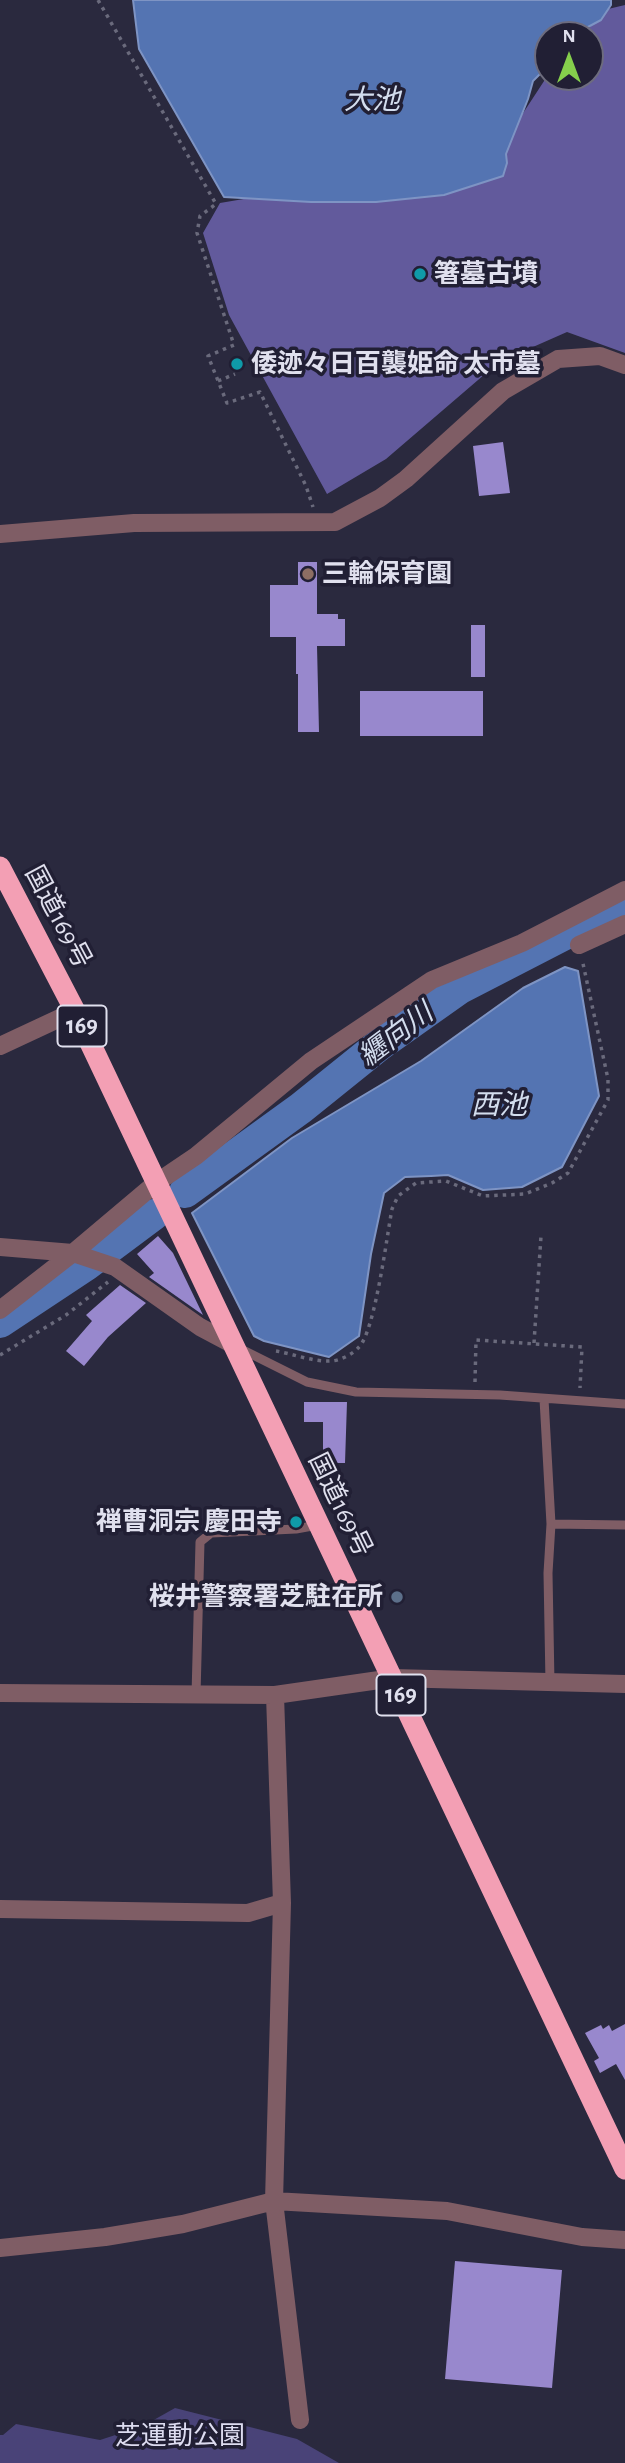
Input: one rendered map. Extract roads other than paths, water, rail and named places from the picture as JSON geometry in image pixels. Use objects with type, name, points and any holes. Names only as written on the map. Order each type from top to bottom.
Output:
[{"type":"highway","name":"国道169号","points":[[0,867],[75,1011],[625,2169]]},
{"type":"street","points":[[0,534],[134,523],[335,522],[380,498],[406,479],[503,391],[558,359],[600,356],[625,365]]},
{"type":"street","points":[[0,1310],[76,1254],[156,1184],[196,1156],[311,1061],[432,980],[522,943],[625,890]]},
{"type":"street","points":[[579,945],[625,924]]},
{"type":"street","points":[[0,1045],[75,1011]]},
{"type":"street","points":[[0,1247],[76,1254],[118,1269],[200,1327],[232,1344]]},
{"type":"street","points":[[0,1693],[275,1695],[393,1678],[625,1684]]},
{"type":"street","points":[[275,1695],[282,1903],[274,2201],[300,2420]]},
{"type":"street","points":[[0,1909],[248,1913],[282,1903]]},
{"type":"street","points":[[0,2248],[170,2227],[274,2201],[447,2211],[582,2237],[625,2240]]},
{"type":"lane","points":[[232,1344],[307,1382],[356,1392],[475,1394],[625,1404]]},
{"type":"lane","points":[[544,1399],[551,1524],[548,1573],[550,1684]]},
{"type":"lane","points":[[551,1524],[625,1525]]},
{"type":"lane","points":[[196,1696],[200,1542],[211,1533],[296,1529],[318,1525]]},
{"type":"water","name":"大池","points":[[133,0],[611,0],[611,5],[599,21],[534,21],[534,80],[506,154],[507,163],[503,176],[444,195],[376,202],[311,202],[224,197],[139,49]]},
{"type":"water","name":"西池","points":[[565,967],[578,971],[599,1096],[562,1167],[522,1187],[483,1190],[448,1175],[405,1177],[384,1193],[371,1254],[359,1336],[329,1357],[264,1341],[254,1336],[192,1213],[292,1138],[421,1061],[523,988]]},
{"type":"waterway","name":"纒向川","points":[[185,1192],[301,1108],[378,1046],[460,988],[588,922],[625,908]]},
{"type":"waterway","name":"纒向川","points":[[0,1322],[86,1265],[153,1215]]},
{"type":"place","name":"箸墓古墳","points":[[420,274]]},
{"type":"place","name":"倭迹々日百襲姫命 太市墓","points":[[237,364]]},
{"type":"place","name":"三輪保育園","points":[[308,574]]},
{"type":"place","name":"禅曹洞宗 慶田寺","points":[[296,1522]]},
{"type":"place","name":"桜井警察署芝駐在所","points":[[397,1597]]},
{"type":"park label","name":"芝運動公園","points":[[180,2436]]}]
